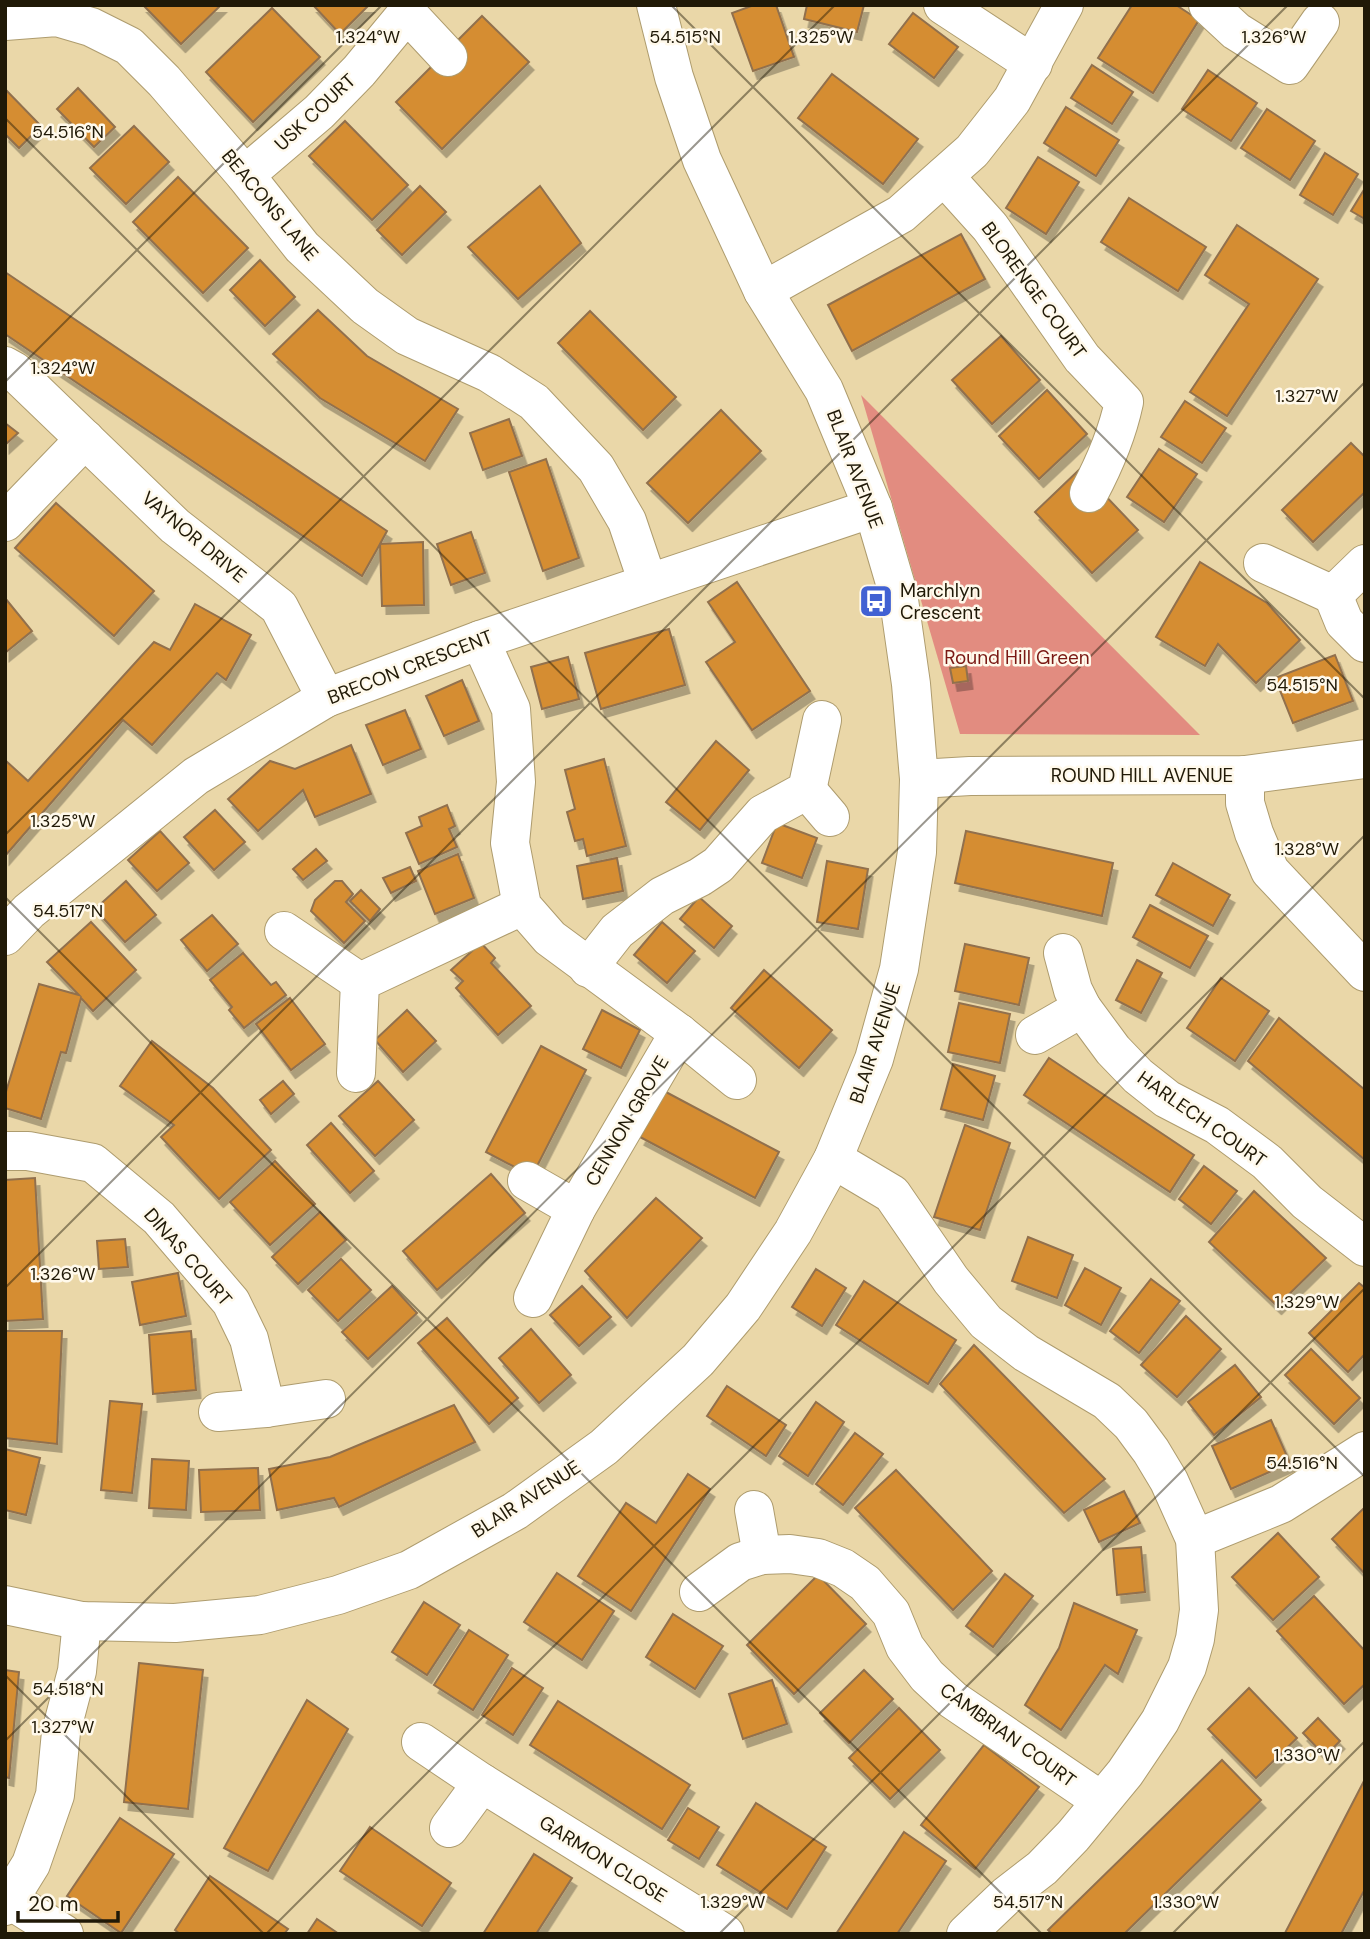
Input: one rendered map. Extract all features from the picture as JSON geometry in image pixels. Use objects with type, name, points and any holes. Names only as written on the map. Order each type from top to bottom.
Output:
[{"type":"street","name":"BLAIR AVENUE","points":[[5,1605],[82,1621],[175,1623],[260,1615],[338,1595],[409,1570],[515,1511],[604,1447],[698,1360],[743,1307],[793,1232],[833,1159],[874,1059],[899,969],[916,852],[919,779],[911,684],[898,593],[873,508],[824,390],[763,290],[702,160],[674,77],[656,5]]},
{"type":"street","points":[[943,5],[1033,64]]},
{"type":"street","points":[[763,290],[901,214],[972,150],[1012,100],[1064,5]]},
{"type":"street","points":[[1208,5],[1236,31],[1290,65],[1320,22]]},
{"type":"street","name":"USK COURT","points":[[245,175],[318,112],[359,71],[405,9],[448,58]]},
{"type":"street","name":"BEACONS LANE","points":[[5,21],[57,11],[129,46],[164,81],[245,175],[302,247],[365,306],[407,336],[489,373],[534,401],[596,468],[627,521],[648,583]]},
{"type":"street","name":"BLORENGE COURT","points":[[944,176],[990,227],[1082,358],[1124,402],[1118,431],[1089,493]]},
{"type":"street","name":"VAYNOR DRIVE","points":[[5,366],[175,526],[279,607],[326,698]]},
{"type":"street","points":[[5,522],[85,439]]},
{"type":"street","name":"BRECON CRESCENT","points":[[5,936],[29,911],[196,776],[326,698],[480,640],[873,508]]},
{"type":"street","points":[[1263,563],[1333,595],[1344,622],[1365,643]]},
{"type":"street","points":[[1333,595],[1365,564]]},
{"type":"street","points":[[360,982],[522,906],[510,843],[516,782],[511,709],[480,640]]},
{"type":"street","points":[[588,968],[617,931],[662,897],[718,865],[763,814],[818,804],[822,720]]},
{"type":"street","name":"ROUND HILL AVENUE","points":[[919,779],[970,776],[1245,775],[1365,759]]},
{"type":"street","points":[[1245,775],[1245,803],[1270,871],[1365,972]]},
{"type":"street","name":"CENNON GROVE","points":[[522,906],[550,938],[737,1080]]},
{"type":"street","points":[[284,931],[360,982]]},
{"type":"street","name":"HARLECH COURT","points":[[1063,953],[1073,990],[1082,1008],[1113,1050],[1138,1076],[1167,1099],[1217,1125],[1267,1162],[1307,1202],[1365,1247]]},
{"type":"street","points":[[356,1073],[360,982]]},
{"type":"street","points":[[1035,1035],[1082,1008]]},
{"type":"street","name":"CENNON GROVE","points":[[533,1298],[576,1209],[678,1033]]},
{"type":"street","name":"DINAS COURT","points":[[5,1151],[27,1151],[93,1163],[159,1218],[231,1302],[249,1339],[266,1408]]},
{"type":"street","points":[[833,1159],[892,1194],[951,1280],[986,1322],[1026,1353],[1107,1401],[1131,1424],[1169,1480],[1195,1539],[1199,1610],[1195,1639],[1187,1667],[1160,1721],[1125,1773],[1073,1836],[1042,1868],[1007,1895],[966,1934]]},
{"type":"street","name":"CENNON GROVE","points":[[527,1181],[576,1209]]},
{"type":"street","points":[[218,1412],[326,1399]]},
{"type":"street","points":[[1195,1539],[1281,1504],[1365,1451]]},
{"type":"street","points":[[754,1510],[762,1555]]},
{"type":"street","name":"CAMBRIAN COURT","points":[[699,1592],[740,1562],[762,1555],[790,1554],[818,1558],[843,1569],[865,1583],[891,1613],[905,1647],[927,1676],[953,1700],[1100,1800]]},
{"type":"street","points":[[64,1934],[8,1903],[31,1864],[55,1795],[61,1732],[77,1671],[82,1621]]},
{"type":"street","name":"GARMON CLOSE","points":[[421,1742],[725,1934]]},
{"type":"street","points":[[449,1828],[482,1783]]},
{"type":"green space","name":"Round Hill Green","points":[[861,395],[1200,735],[960,734]]},
{"type":"building","points":[[143,5],[221,5],[181,44]]},
{"type":"building","points":[[313,5],[369,5],[340,34]]},
{"type":"building","points":[[754,5],[776,5],[794,57],[753,71],[732,13]]},
{"type":"building","points":[[807,5],[864,5],[857,32],[804,19]]},
{"type":"building","points":[[1132,5],[1176,5],[1199,20],[1153,93],[1098,58]]},
{"type":"building","points":[[272,8],[320,57],[253,122],[206,72]]},
{"type":"building","points":[[913,13],[958,47],[934,78],[889,44]]},
{"type":"building","points":[[482,16],[529,62],[442,149],[396,102]]},
{"type":"building","points":[[1092,65],[1133,92],[1112,124],[1071,98]]},
{"type":"building","points":[[1208,70],[1257,103],[1231,141],[1182,109]]},
{"type":"building","points":[[832,74],[918,139],[883,184],[798,118]]},
{"type":"building","points":[[78,88],[115,127],[94,147],[57,109]]},
{"type":"building","points":[[5,89],[41,126],[19,148],[5,134]]},
{"type":"building","points":[[1066,107],[1119,140],[1096,176],[1044,143]]},
{"type":"building","points":[[1267,109],[1315,141],[1290,180],[1241,148]]},
{"type":"building","points":[[345,121],[408,185],[372,220],[309,156]]},
{"type":"building","points":[[134,126],[169,162],[126,204],[90,168]]},
{"type":"building","points":[[1325,153],[1358,174],[1333,215],[1300,195]]},
{"type":"building","points":[[1038,157],[1079,182],[1046,234],[1006,208]]},
{"type":"building","points":[[178,177],[248,248],[203,293],[133,222]]},
{"type":"building","points":[[420,186],[446,212],[402,255],[377,230]]},
{"type":"building","points":[[540,186],[581,243],[518,299],[468,247]]},
{"type":"building","points":[[1365,188],[1365,219],[1351,211]]},
{"type":"building","points":[[1129,198],[1206,247],[1178,291],[1101,242]]},
{"type":"building","points":[[1237,225],[1318,279],[1227,416],[1190,392],[1249,304],[1205,275]]},
{"type":"building","points":[[961,234],[985,279],[852,351],[828,305]]},
{"type":"building","points":[[260,260],[295,297],[265,326],[230,290]]},
{"type":"building","points":[[5,272],[387,531],[362,576],[5,334]]},
{"type":"building","points":[[318,310],[367,356],[458,409],[425,461],[320,398],[273,354]]},
{"type":"building","points":[[590,311],[676,397],[643,430],[558,343]]},
{"type":"building","points":[[1001,336],[1040,380],[992,424],[952,380]]},
{"type":"building","points":[[1047,390],[1087,434],[1039,479],[999,436]]},
{"type":"building","points":[[1185,401],[1226,428],[1202,463],[1161,437]]},
{"type":"building","points":[[721,410],[761,451],[688,523],[647,483]]},
{"type":"building","points":[[509,419],[522,456],[483,470],[470,433]]},
{"type":"building","points":[[5,423],[18,433],[5,445]]},
{"type":"building","points":[[1351,443],[1365,457],[1365,492],[1313,542],[1282,510]]},
{"type":"building","points":[[1159,449],[1197,474],[1164,522],[1127,497]]},
{"type":"building","points":[[546,459],[579,558],[543,571],[509,472]]},
{"type":"building","points":[[1080,469],[1138,530],[1092,573],[1035,512]]},
{"type":"building","points":[[56,503],[154,591],[114,636],[15,548]]},
{"type":"building","points":[[471,532],[485,573],[451,585],[437,544]]},
{"type":"building","points":[[423,542],[424,605],[382,606],[380,544]]},
{"type":"building","points":[[1200,562],[1267,603],[1300,640],[1256,683],[1218,644],[1205,666],[1156,637]]},
{"type":"building","points":[[737,582],[810,691],[752,730],[706,662],[735,642],[708,602]]},
{"type":"building","points":[[5,598],[32,631],[5,653]]},
{"type":"building","points":[[195,604],[251,635],[226,680],[217,673],[152,745],[123,720],[5,856],[5,760],[28,781],[154,642],[170,650]]},
{"type":"building","points":[[669,629],[685,685],[601,709],[585,653]]},
{"type":"building","points":[[1335,655],[1353,701],[1293,723],[1275,678]]},
{"type":"building","points":[[568,657],[579,699],[542,709],[531,667]]},
{"type":"building","points":[[966,666],[968,681],[953,683],[950,668]]},
{"type":"building","points":[[462,680],[479,721],[444,736],[426,696]]},
{"type":"building","points":[[405,710],[421,749],[383,765],[366,725]]},
{"type":"building","points":[[716,741],[749,770],[700,830],[666,802]]},
{"type":"building","points":[[351,745],[371,794],[315,817],[303,790],[258,831],[228,799],[270,761],[295,769]]},
{"type":"building","points":[[604,759],[626,846],[587,856],[583,839],[575,841],[567,812],[575,809],[565,770]]},
{"type":"building","points":[[447,805],[455,826],[449,829],[457,847],[419,864],[406,833],[422,826],[419,817]]},
{"type":"building","points":[[215,810],[245,842],[214,870],[184,837]]},
{"type":"building","points":[[777,823],[817,838],[802,878],[762,863]]},
{"type":"building","points":[[160,831],[189,863],[157,891],[128,860]]},
{"type":"building","points":[[966,831],[1113,863],[1102,916],[955,883]]},
{"type":"building","points":[[316,849],[327,861],[303,880],[293,869]]},
{"type":"building","points":[[458,854],[474,898],[435,914],[418,871]]},
{"type":"building","points":[[617,858],[623,891],[583,899],[577,866]]},
{"type":"building","points":[[827,861],[868,869],[858,929],[817,922]]},
{"type":"building","points":[[1173,863],[1230,895],[1213,926],[1156,895]]},
{"type":"building","points":[[410,867],[416,881],[391,893],[383,878]]},
{"type":"building","points":[[126,881],[156,915],[125,942],[95,909]]},
{"type":"building","points":[[335,881],[342,881],[353,894],[346,902],[365,921],[344,943],[311,911],[315,900]]},
{"type":"building","points":[[361,890],[380,909],[370,921],[350,901]]},
{"type":"building","points":[[699,897],[732,926],[714,948],[680,919]]},
{"type":"building","points":[[1150,905],[1208,936],[1190,968],[1133,937]]},
{"type":"building","points":[[212,915],[238,944],[207,971],[181,940]]},
{"type":"building","points":[[91,922],[136,970],[93,1011],[81,998],[66,1053],[61,1052],[41,1119],[5,1108],[5,1095],[39,984],[79,995],[47,962]]},
{"type":"building","points":[[662,922],[695,951],[667,983],[634,955]]},
{"type":"building","points":[[481,943],[495,958],[491,963],[531,1006],[498,1035],[456,988],[463,981],[451,970]]},
{"type":"building","points":[[965,944],[1029,958],[1019,1005],[955,991]]},
{"type":"building","points":[[243,953],[271,985],[276,982],[286,995],[244,1028],[229,1010],[232,1007],[210,980]]},
{"type":"building","points":[[1137,960],[1162,973],[1141,1013],[1116,1000]]},
{"type":"building","points":[[764,970],[832,1030],[799,1068],[731,1008]]},
{"type":"building","points":[[1221,978],[1269,1011],[1235,1061],[1187,1028]]},
{"type":"building","points":[[290,998],[325,1044],[291,1070],[256,1024]]},
{"type":"building","points":[[959,1003],[1010,1014],[1000,1063],[948,1052]]},
{"type":"building","points":[[407,1010],[436,1041],[403,1072],[375,1040]]},
{"type":"building","points":[[602,1010],[640,1030],[621,1068],[583,1049]]},
{"type":"building","points":[[1279,1018],[1365,1090],[1365,1160],[1248,1061]]},
{"type":"building","points":[[152,1041],[213,1088],[271,1150],[219,1199],[161,1137],[174,1125],[120,1086]]},
{"type":"building","points":[[541,1046],[586,1070],[532,1176],[486,1152]]},
{"type":"building","points":[[1049,1058],[1194,1155],[1170,1192],[1024,1095]]},
{"type":"building","points":[[953,1064],[995,1076],[983,1120],[941,1109]]},
{"type":"building","points":[[283,1081],[294,1094],[271,1114],[260,1100]]},
{"type":"building","points":[[378,1081],[414,1120],[375,1156],[339,1116]]},
{"type":"building","points":[[664,1091],[779,1152],[755,1198],[640,1137]]},
{"type":"building","points":[[331,1123],[374,1171],[350,1193],[307,1145]]},
{"type":"building","points":[[965,1125],[1010,1143],[980,1230],[934,1217]]},
{"type":"building","points":[[275,1161],[315,1204],[270,1245],[230,1202]]},
{"type":"building","points":[[1204,1166],[1237,1191],[1211,1224],[1179,1199]]},
{"type":"building","points":[[491,1174],[525,1213],[437,1290],[403,1251]]},
{"type":"building","points":[[35,1178],[43,1319],[5,1321],[5,1180]]},
{"type":"building","points":[[1254,1191],[1326,1258],[1277,1306],[1209,1242]]},
{"type":"building","points":[[656,1198],[702,1238],[627,1318],[585,1271]]},
{"type":"building","points":[[320,1212],[346,1240],[298,1284],[272,1257]]},
{"type":"building","points":[[1028,1237],[1073,1255],[1057,1298],[1012,1281]]},
{"type":"building","points":[[125,1239],[128,1267],[99,1269],[97,1241]]},
{"type":"building","points":[[341,1259],[371,1290],[338,1321],[308,1290]]},
{"type":"building","points":[[1085,1268],[1121,1288],[1101,1325],[1065,1305]]},
{"type":"building","points":[[816,1269],[846,1288],[822,1326],[792,1307]]},
{"type":"building","points":[[178,1273],[186,1316],[140,1325],[132,1282]]},
{"type":"building","points":[[1151,1279],[1180,1301],[1139,1353],[1110,1331]]},
{"type":"building","points":[[864,1281],[956,1340],[928,1384],[836,1325]]},
{"type":"building","points":[[1359,1283],[1365,1288],[1365,1354],[1348,1372],[1309,1333]]},
{"type":"building","points":[[392,1286],[417,1313],[368,1359],[342,1332]]},
{"type":"building","points":[[582,1286],[611,1317],[579,1346],[550,1315]]},
{"type":"building","points":[[1186,1316],[1221,1349],[1177,1397],[1141,1365]]},
{"type":"building","points":[[447,1318],[518,1398],[489,1424],[418,1343]]},
{"type":"building","points":[[531,1329],[571,1375],[539,1403],[499,1358]]},
{"type":"building","points":[[5,1331],[62,1331],[57,1444],[5,1438]]},
{"type":"building","points":[[191,1331],[196,1390],[153,1394],[149,1335]]},
{"type":"building","points":[[974,1345],[1105,1479],[1064,1513],[940,1384]]},
{"type":"building","points":[[1311,1349],[1360,1398],[1334,1424],[1285,1375]]},
{"type":"building","points":[[1235,1365],[1261,1397],[1214,1435],[1188,1402]]},
{"type":"building","points":[[727,1386],[786,1425],[766,1456],[707,1416]]},
{"type":"building","points":[[110,1401],[142,1404],[132,1493],[101,1490]]},
{"type":"building","points":[[816,1402],[844,1422],[808,1476],[779,1456]]},
{"type":"building","points":[[454,1405],[475,1442],[339,1507],[334,1498],[277,1510],[269,1469],[330,1457]]},
{"type":"building","points":[[1271,1420],[1290,1463],[1231,1489],[1212,1446]]},
{"type":"building","points":[[855,1433],[883,1454],[843,1505],[816,1484]]},
{"type":"building","points":[[5,1449],[40,1458],[26,1515],[5,1510]]},
{"type":"building","points":[[152,1459],[189,1461],[186,1510],[149,1508]]},
{"type":"building","points":[[258,1468],[260,1510],[201,1512],[199,1470]]},
{"type":"building","points":[[896,1470],[992,1571],[953,1610],[855,1508]]},
{"type":"building","points":[[688,1474],[710,1489],[631,1611],[578,1576],[626,1503],[656,1523]]},
{"type":"building","points":[[1124,1491],[1140,1523],[1099,1542],[1084,1510]]},
{"type":"building","points":[[1365,1507],[1365,1574],[1332,1539]]},
{"type":"building","points":[[1278,1533],[1319,1577],[1273,1620],[1232,1577]]},
{"type":"building","points":[[1141,1547],[1145,1592],[1117,1595],[1113,1549]]},
{"type":"building","points":[[557,1573],[614,1611],[582,1660],[524,1622]]},
{"type":"building","points":[[1005,1574],[1033,1596],[993,1647],[966,1626]]},
{"type":"building","points":[[818,1575],[866,1624],[794,1694],[747,1645]]},
{"type":"building","points":[[1314,1596],[1365,1651],[1365,1684],[1344,1704],[1277,1631]]},
{"type":"building","points":[[424,1602],[460,1625],[427,1675],[392,1652]]},
{"type":"building","points":[[1074,1603],[1137,1630],[1118,1674],[1105,1665],[1061,1730],[1025,1705],[1059,1648]]},
{"type":"building","points":[[673,1614],[723,1646],[695,1689],[646,1657]]},
{"type":"building","points":[[469,1630],[508,1655],[473,1710],[434,1685]]},
{"type":"building","points":[[139,1663],[203,1670],[188,1809],[124,1802]]},
{"type":"building","points":[[512,1668],[543,1688],[513,1735],[482,1715]]},
{"type":"building","points":[[5,1670],[19,1672],[9,1778],[5,1777]]},
{"type":"building","points":[[864,1670],[893,1699],[849,1743],[820,1713]]},
{"type":"building","points":[[772,1680],[787,1724],[743,1739],[729,1694]]},
{"type":"building","points":[[1249,1688],[1297,1738],[1256,1778],[1208,1729]]},
{"type":"building","points":[[307,1700],[348,1729],[268,1871],[224,1848]]},
{"type":"building","points":[[558,1701],[690,1785],[662,1829],[530,1745]]},
{"type":"building","points":[[899,1708],[940,1750],[890,1799],[849,1758]]},
{"type":"building","points":[[1318,1718],[1340,1741],[1325,1756],[1303,1733]]},
{"type":"building","points":[[984,1745],[1039,1787],[975,1869],[921,1825]]},
{"type":"building","points":[[1222,1760],[1261,1800],[1124,1934],[1052,1934],[1048,1930]]},
{"type":"building","points":[[1365,1779],[1365,1889],[1341,1934],[1285,1933]]},
{"type":"building","points":[[756,1803],[826,1847],[787,1909],[717,1865]]},
{"type":"building","points":[[688,1808],[719,1827],[699,1859],[668,1840]]},
{"type":"building","points":[[120,1818],[174,1854],[121,1933],[67,1896]]},
{"type":"building","points":[[370,1827],[451,1883],[422,1926],[340,1871]]},
{"type":"building","points":[[904,1832],[946,1861],[897,1934],[836,1934]]},
{"type":"building","points":[[534,1854],[572,1878],[536,1934],[483,1934]]},
{"type":"building","points":[[210,1876],[288,1929],[284,1934],[180,1934],[175,1930]]},
{"type":"building","points":[[317,1919],[339,1934],[307,1934]]},
{"type":"place","name":"Marchlyn Crescent","points":[[876,601]]}]
